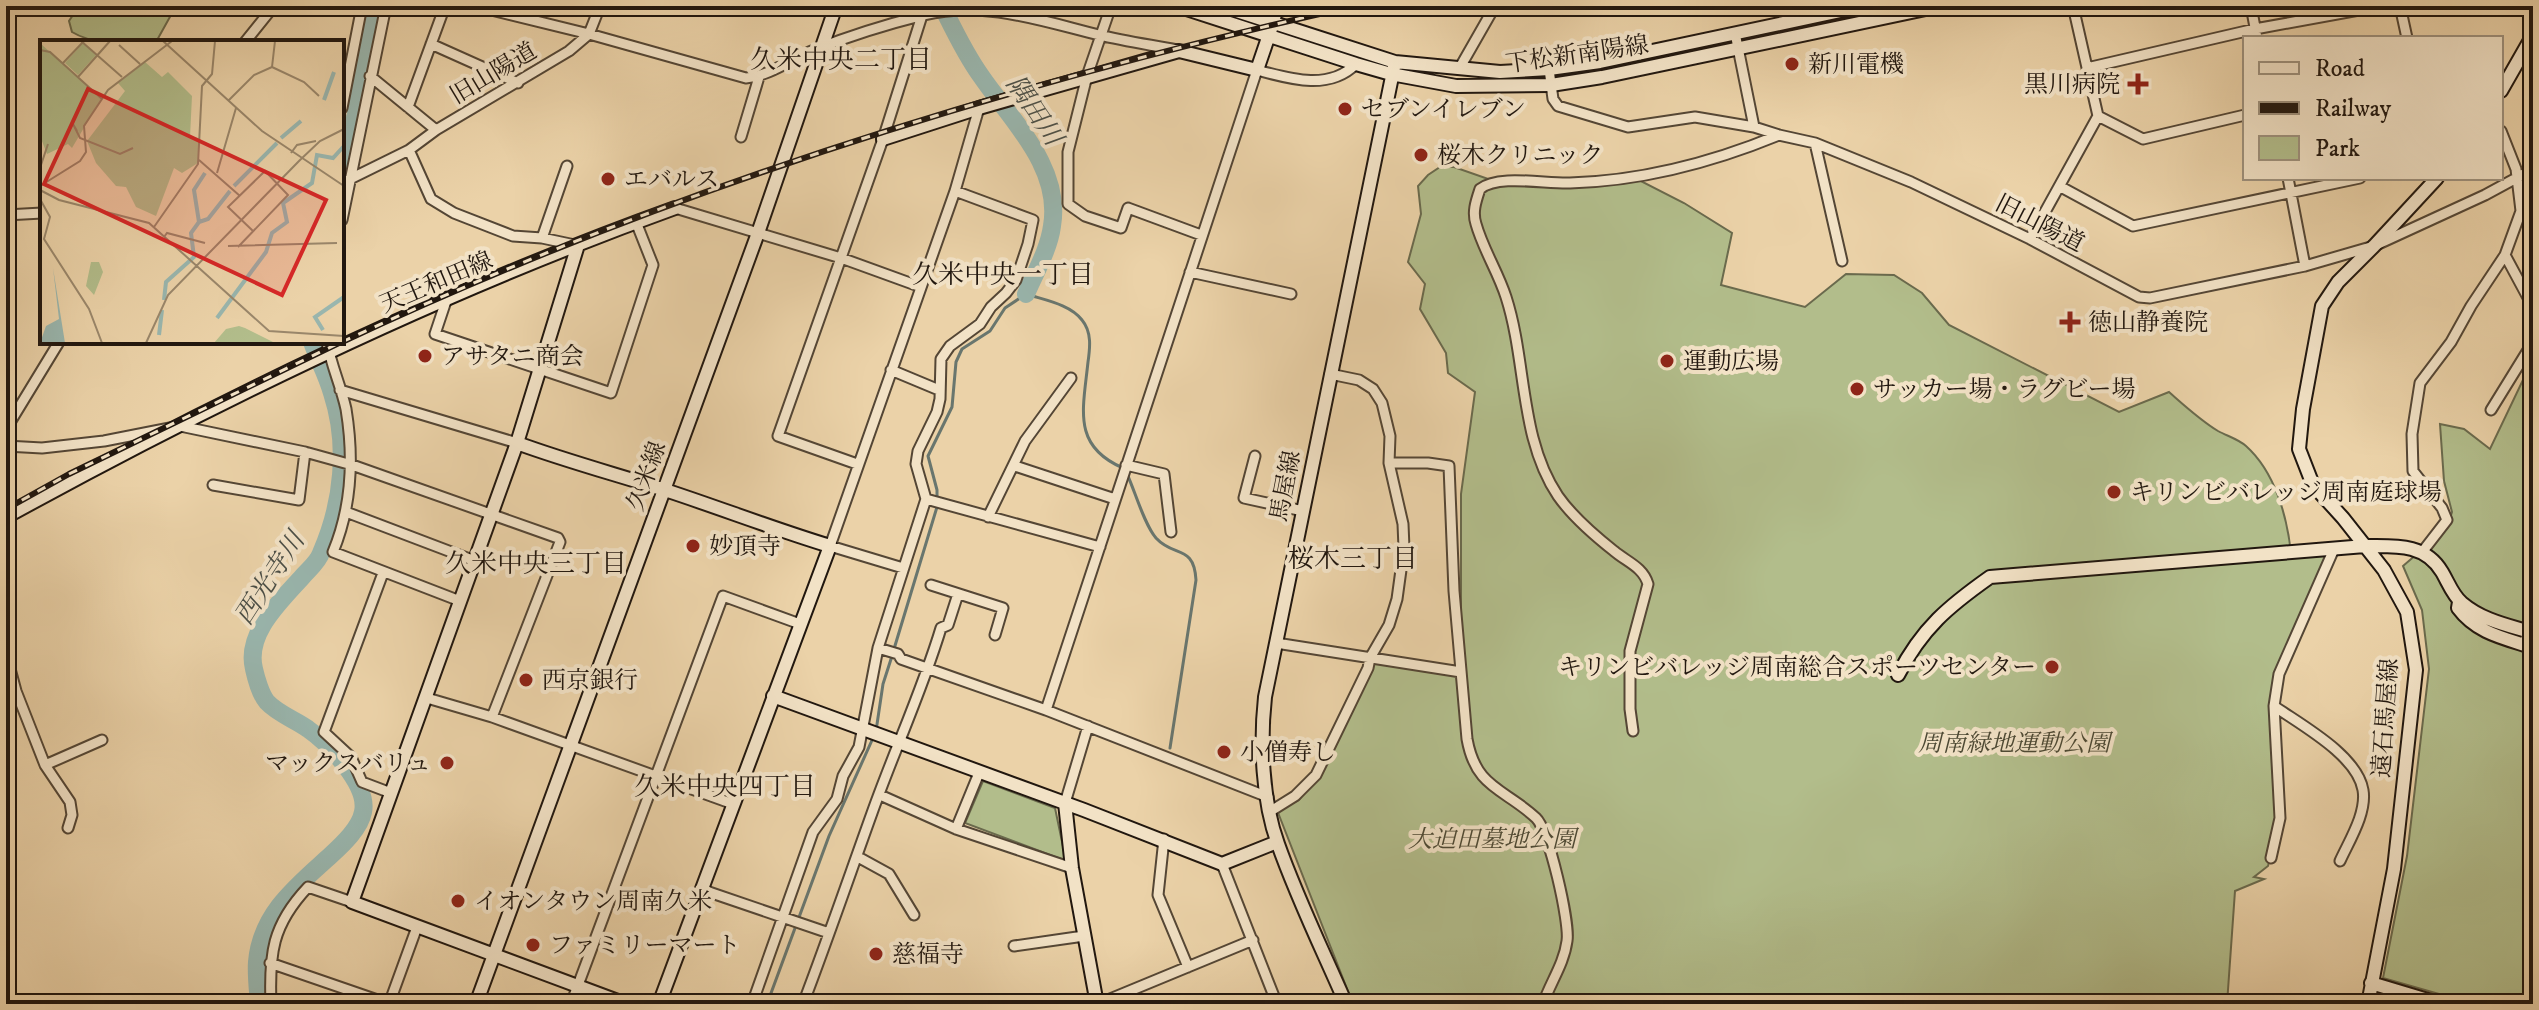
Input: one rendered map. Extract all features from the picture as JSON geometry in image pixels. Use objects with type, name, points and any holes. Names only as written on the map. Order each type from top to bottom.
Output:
[{"type":"street","points":[[247,40],[274,6]]},
{"type":"street","points":[[344,98],[362,6]]},
{"type":"street","points":[[346,181],[386,6]]},
{"type":"street","points":[[408,107],[445,6]]},
{"type":"street","points":[[475,6],[746,78],[759,77],[821,47],[923,11],[989,10],[1032,17],[1294,81],[1317,81],[1346,75],[1356,64]]},
{"type":"street","points":[[589,34],[600,6]]},
{"type":"street","name":"久米線","points":[[476,1004],[758,233],[836,6]]},
{"type":"street","points":[[1111,6],[1087,76],[1068,152],[1068,204],[1085,216],[1121,228],[1128,208],[1201,235]]},
{"type":"street","name":"下松新南陽線","points":[[1177,6],[1270,29],[1456,86],[1551,85],[1602,77],[1905,10],[1940,6]]},
{"type":"street","name":"下松新南陽線","points":[[1221,6],[1356,64],[1500,72],[1600,62],[1864,6]]},
{"type":"street","points":[[1046,710],[1201,235],[1280,6]]},
{"type":"street","points":[[1459,69],[1495,6]]},
{"type":"street","points":[[2030,239],[2098,116],[2073,6]]},
{"type":"street","points":[[2251,6],[2256,33]]},
{"type":"street","points":[[2087,68],[2381,6]]},
{"type":"street","points":[[2400,6],[2407,36]]},
{"type":"street","points":[[857,464],[778,436],[883,139],[923,11]]},
{"type":"street","points":[[1735,33],[1754,127]]},
{"type":"street","name":"旧山陽道","points":[[346,181],[409,150],[436,130],[569,51],[589,34]]},
{"type":"street","points":[[2503,88],[2533,35]]},
{"type":"street","points":[[431,44],[518,83]]},
{"type":"street","points":[[883,139],[1179,51]]},
{"type":"street","name":"馬屋線","points":[[1346,1004],[1277,842],[1268,797],[1262,723],[1393,68]]},
{"type":"street","points":[[1549,69],[1551,85]]},
{"type":"street","points":[[370,76],[436,130]]},
{"type":"street","points":[[741,137],[759,77]]},
{"type":"street","name":"旧山陽道","points":[[1551,85],[1553,99],[1558,106],[1628,127],[1695,117],[1754,127],[1815,143],[1911,182],[2030,239],[2139,297],[2179,293],[2305,266],[2374,246],[2533,169]]},
{"type":"street","points":[[659,1004],[830,546],[955,191],[979,108]]},
{"type":"street","points":[[2098,116],[2143,139],[2243,115]]},
{"type":"street","points":[[1633,731],[1630,651],[1648,584],[1641,570],[1614,551],[1580,520],[1560,499],[1549,481],[1535,447],[1506,296],[1476,225],[1474,210],[1480,189],[1495,180],[1567,184],[1618,180],[1713,161],[1779,135]]},
{"type":"street","points":[[2423,551],[2447,520],[2442,508],[2413,471],[2412,434],[2420,383],[2451,342],[2505,255],[2521,211],[2518,177],[2503,136]]},
{"type":"street","points":[[1815,143],[1842,261]]},
{"type":"street","points":[[352,902],[517,443],[578,245],[513,236],[454,213],[431,199],[409,150]]},
{"type":"street","points":[[542,238],[567,166]]},
{"type":"street","points":[[2288,180],[2305,266]]},
{"type":"street","points":[[2061,187],[2133,226],[2350,180]]},
{"type":"street","name":"遠石馬屋線","points":[[2368,1004],[2394,869],[2416,670],[2407,612],[2384,570],[2313,485],[2299,449],[2305,396],[2322,306],[2338,282],[2435,180]]},
{"type":"street","points":[[752,1004],[813,832],[837,799],[843,776],[864,731],[878,648],[926,499],[916,464],[918,451],[937,412],[941,359],[950,346],[980,324],[1016,280],[1028,244],[1033,220],[955,191]]},
{"type":"street","points":[[675,208],[841,258],[921,287]]},
{"type":"street","name":"天王和田線","points":[[344,340],[675,208]]},
{"type":"street","points":[[6,215],[40,213]]},
{"type":"street","points":[[446,301],[435,334],[611,393],[653,265],[636,222]]},
{"type":"street","points":[[2505,255],[2533,307]]},
{"type":"street","points":[[1190,272],[1291,294]]},
{"type":"street","points":[[2491,410],[2533,342]]},
{"type":"street","points":[[6,429],[58,344]]},
{"type":"street","points":[[328,346],[345,408],[352,465],[346,512],[333,552],[460,601]]},
{"type":"street","name":"天王和田線","points":[[6,517],[328,346]]},
{"type":"street","points":[[891,370],[939,390]]},
{"type":"street","points":[[1271,811],[1295,796],[1316,775],[1370,658],[1389,625],[1401,574],[1403,524],[1389,463],[1390,436],[1382,403],[1373,389],[1359,380],[1330,374]]},
{"type":"street","points":[[988,517],[1025,441],[1071,378]]},
{"type":"street","points":[[340,390],[517,443],[768,527],[903,568]]},
{"type":"street","points":[[6,446],[42,448],[104,441],[180,426],[352,465],[558,538],[560,542],[492,717]]},
{"type":"street","points":[[213,485],[299,500],[305,452]]},
{"type":"street","points":[[1255,456],[1244,498],[1303,511]]},
{"type":"street","points":[[1389,463],[1449,466],[1467,739],[1474,766],[1493,788],[1543,826],[1568,936],[1562,961],[1543,1004]]},
{"type":"street","points":[[1126,465],[1164,474],[1171,532]]},
{"type":"street","points":[[1015,466],[1115,499]]},
{"type":"street","points":[[926,499],[1100,547]]},
{"type":"street","points":[[346,512],[475,561]]},
{"type":"street","points":[[1898,675],[1931,623],[1990,577],[2365,546],[2402,546],[2423,551],[2440,568],[2459,602],[2484,618],[2530,632],[2525,645],[2487,633],[2466,620],[2458,608],[2459,602]]},
{"type":"street","points":[[2271,858],[2280,818],[2274,706],[2279,674],[2334,549]]},
{"type":"street","points":[[383,573],[324,732],[351,757],[362,782],[391,793]]},
{"type":"street","points":[[931,585],[1003,608],[995,635]]},
{"type":"street","points":[[803,1004],[941,628],[948,625],[958,594]]},
{"type":"street","points":[[571,1004],[723,596],[800,624]]},
{"type":"street","points":[[1276,643],[1461,672]]},
{"type":"street","points":[[878,648],[1268,797]]},
{"type":"street","points":[[6,654],[16,691],[45,765],[70,802],[72,815],[68,828]]},
{"type":"street","points":[[773,696],[1164,839],[1222,864],[1277,1004]]},
{"type":"street","points":[[427,698],[492,717],[733,804]]},
{"type":"street","points":[[2274,706],[2340,753],[2356,772],[2363,792],[2359,818],[2340,861]]},
{"type":"street","points":[[1088,726],[1065,803],[1072,868],[1097,1004],[1253,940]]},
{"type":"street","points":[[45,765],[102,740]]},
{"type":"street","points":[[956,829],[979,773]]},
{"type":"street","points":[[880,795],[956,829],[1072,868]]},
{"type":"street","points":[[1164,839],[1158,895],[1188,967]]},
{"type":"street","points":[[1222,864],[1277,842]]},
{"type":"street","points":[[858,857],[889,874],[914,915]]},
{"type":"street","points":[[271,1004],[270,963],[283,918],[308,887],[626,1004]]},
{"type":"street","points":[[703,890],[829,933]]},
{"type":"street","points":[[270,963],[389,1004],[417,927]]},
{"type":"street","points":[[1014,946],[1084,936]]},
{"type":"street","points":[[2371,983],[2441,1004]]},
{"type":"street","points":[[1438,1004],[1444,1004]]},
{"type":"green space","points":[[79,6],[176,6],[157,40],[92,40],[72,32],[69,21]]},
{"type":"green space","name":"周南緑地運動公園","points":[[1440,167],[1454,167],[1491,180],[1635,178],[1684,203],[1732,233],[1721,285],[1805,307],[1846,274],[1894,275],[1922,293],[1949,325],[2119,412],[2169,392],[2205,422],[2243,444],[2256,457],[2278,495],[2291,553],[2333,549],[2294,639],[2275,699],[2281,820],[2268,866],[2254,877],[2264,879],[2235,891],[2227,1004],[1353,1004],[1277,810],[1299,800],[1323,771],[1371,660],[1461,676],[1461,494],[1475,392],[1448,373],[1446,353],[1420,309],[1425,284],[1408,262],[1421,214],[1418,186]]},
{"type":"green space","points":[[2533,359],[2533,1004],[2474,1004],[2383,978],[2407,856],[2429,669],[2422,610],[2403,566],[2447,528],[2452,512],[2444,481],[2440,424],[2464,429],[2490,449]]},
{"type":"green space","points":[[983,781],[1055,808],[1066,861],[965,823]]},
{"type":"waterway","name":"西光寺川","points":[[344,162],[375,6]]},
{"type":"waterway","name":"隅田川","points":[[942,6],[975,68],[1032,145],[1049,184],[1053,204],[1052,226],[1045,252],[1026,294]]},
{"type":"waterway","points":[[894,649],[937,507],[937,490],[928,456],[952,407],[956,362],[962,349],[990,331],[1005,308],[1026,294],[1064,306],[1085,325],[1090,346],[1084,425],[1095,449],[1123,468]]},
{"type":"waterway","name":"西光寺川","points":[[259,1004],[257,962],[260,945],[273,915],[294,889],[350,835],[363,812],[360,790],[336,754],[316,735],[267,702],[254,669],[253,656],[260,630],[275,607],[320,556],[339,494],[341,433],[330,386],[313,344]]},
{"type":"waterway","points":[[1127,474],[1152,532],[1163,544],[1187,556],[1196,580],[1170,748]]},
{"type":"waterway","points":[[876,731],[883,684],[892,656]]},
{"type":"waterway","points":[[767,1004],[829,836],[873,738]]},
{"type":"railway","points":[[344,341],[464,287],[587,237],[839,146],[1096,70],[1355,6]]},
{"type":"railway","points":[[6,509],[69,474],[337,344]]},
{"type":"place","name":"新川電機","points":[[1792,64]]},
{"type":"place","name":"黒川病院","points":[[2138,84]]},
{"type":"place","name":"セブンイレブン","points":[[1345,109]]},
{"type":"place","name":"桜木クリニック","points":[[1421,155]]},
{"type":"place","name":"エバルス","points":[[608,179]]},
{"type":"place","name":"徳山静養院","points":[[2070,322]]},
{"type":"place","name":"アサタニ商会","points":[[425,356]]},
{"type":"place","name":"運動広場","points":[[1667,361]]},
{"type":"place","name":"サッカー場・ラグビー場","points":[[1857,389]]},
{"type":"place","name":"キリンビバレッジ周南庭球場","points":[[2114,492]]},
{"type":"place","name":"妙頂寺","points":[[693,546]]},
{"type":"place","name":"キリンビバレッジ周南総合スポーツセンター","points":[[2052,667]]},
{"type":"place","name":"西京銀行","points":[[526,680]]},
{"type":"place","name":"小僧寿し","points":[[1224,752]]},
{"type":"place","name":"マックスバリュ","points":[[447,763]]},
{"type":"place","name":"イオンタウン周南久米","points":[[458,901]]},
{"type":"place","name":"ファミリーマート","points":[[533,945]]},
{"type":"place","name":"慈福寺","points":[[876,954]]},
{"type":"district","name":"久米中央二丁目","points":[[841,59]]},
{"type":"district","name":"久米中央一丁目","points":[[1003,274]]},
{"type":"district","name":"桜木三丁目","points":[[1353,558]]},
{"type":"district","name":"久米中央三丁目","points":[[536,563]]},
{"type":"district","name":"久米中央四丁目","points":[[725,786]]},
{"type":"park label","name":"大迫田墓地公園","points":[[1492,839]]}]
